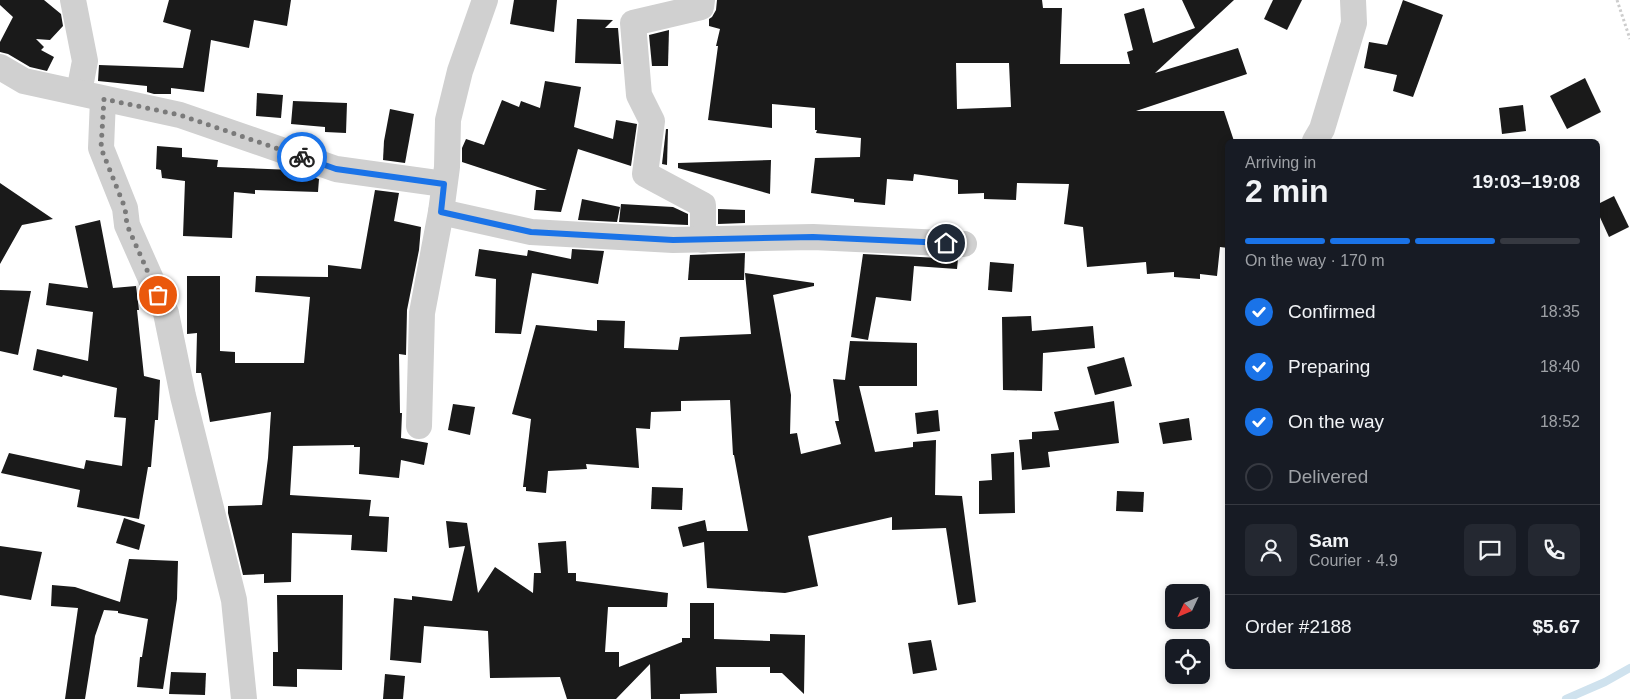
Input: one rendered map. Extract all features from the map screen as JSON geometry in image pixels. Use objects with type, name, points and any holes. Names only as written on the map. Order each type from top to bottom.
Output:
[{"type":"street","points":[[73,0],[85,60],[79,92]]},
{"type":"street","points":[[419,426],[422,313],[441,212],[447,167],[448,120],[460,71],[486,0]]},
{"type":"street","points":[[702,0],[701,7],[633,23],[640,95],[652,121],[644,174],[703,204],[704,240]]},
{"type":"street","points":[[1316,139],[1322,129],[1354,23],[1353,0]]},
{"type":"street","points":[[0,67],[24,81],[180,115],[336,169],[444,184]]},
{"type":"street","points":[[104,99],[101,148],[125,208],[127,225],[166,313],[183,396],[234,600],[244,699]]},
{"type":"street","points":[[441,212],[531,232],[673,240],[813,237],[964,244]]},
{"type":"path","points":[[1617,0],[1630,39]]},
{"type":"building","points":[[0,0],[44,0],[61,14],[63,26],[50,40],[36,39],[44,47],[41,50],[54,57],[47,71],[30,67],[8,54],[0,52],[0,42],[13,17],[0,5]]},
{"type":"building","points":[[169,0],[291,0],[287,26],[254,20],[249,48],[211,40],[204,92],[171,88],[171,94],[154,94],[147,92],[147,86],[98,81],[99,65],[183,68],[191,30],[163,22]]},
{"type":"building","points":[[514,0],[557,0],[554,32],[510,24]]},
{"type":"building","points":[[717,0],[1042,0],[1043,8],[1062,8],[1060,64],[1130,64],[1127,52],[1133,50],[1124,14],[1144,8],[1153,43],[1195,28],[1182,0],[1234,0],[1155,73],[1238,48],[1247,74],[1136,111],[1224,111],[1233,139],[1225,139],[1225,248],[1220,247],[1217,276],[1200,274],[1200,279],[1174,277],[1174,272],[1147,274],[1146,262],[1087,267],[1083,227],[1064,224],[1069,184],[1017,183],[1016,200],[984,199],[984,193],[958,194],[958,180],[914,174],[913,181],[887,179],[885,205],[854,202],[854,199],[811,193],[815,158],[860,157],[861,138],[816,133],[815,108],[772,104],[772,128],[708,120],[718,46],[716,46],[720,29],[709,26],[709,19],[716,10]],"holes":[[[956,63],[1009,63],[1011,107],[957,109]]]},
{"type":"building","points":[[1273,0],[1302,0],[1287,30],[1264,19]]},
{"type":"building","points":[[1403,0],[1443,15],[1413,97],[1393,91],[1397,75],[1364,68],[1369,42],[1387,45]]},
{"type":"building","points":[[577,19],[613,20],[605,28],[618,28],[621,64],[575,63]]},
{"type":"building","points":[[669,30],[668,66],[652,66],[649,35]]},
{"type":"building","points":[[1585,78],[1601,112],[1567,129],[1550,96]]},
{"type":"building","points":[[545,81],[581,87],[574,127],[613,139],[616,120],[637,124],[631,166],[578,149],[561,212],[534,210],[536,190],[547,190],[462,162],[462,148],[466,139],[484,145],[502,100],[519,107],[521,101],[540,108]]},
{"type":"building","points":[[257,93],[283,95],[281,118],[256,116]]},
{"type":"building","points":[[293,101],[347,103],[346,133],[325,132],[325,127],[291,124]]},
{"type":"building","points":[[1523,105],[1526,131],[1502,134],[1499,108]]},
{"type":"building","points":[[390,109],[414,114],[405,163],[383,160],[384,141]]},
{"type":"building","points":[[666,129],[668,129],[667,165],[662,164]]},
{"type":"building","points":[[157,146],[182,148],[182,157],[218,160],[217,167],[294,170],[319,179],[318,192],[255,190],[255,194],[234,192],[232,238],[183,236],[185,181],[162,178],[161,170],[156,169]]},
{"type":"building","points":[[771,160],[770,194],[678,168],[678,163]]},
{"type":"building","points":[[0,183],[53,219],[22,225],[0,264]]},
{"type":"building","points":[[375,190],[399,193],[394,221],[421,227],[419,250],[407,310],[406,355],[399,354],[400,413],[402,413],[401,438],[428,443],[424,465],[401,460],[399,478],[359,474],[360,447],[354,447],[354,445],[293,446],[290,495],[371,500],[369,516],[389,517],[387,552],[351,550],[352,535],[292,533],[291,582],[264,583],[264,574],[243,575],[228,506],[262,505],[271,412],[210,422],[201,373],[196,373],[197,333],[187,334],[187,276],[220,276],[220,351],[235,352],[235,363],[304,363],[310,297],[255,292],[256,276],[328,277],[328,265],[361,269]]},
{"type":"building","points":[[1614,196],[1629,227],[1609,237],[1600,217],[1600,203]]},
{"type":"building","points":[[582,199],[620,207],[617,222],[578,220]]},
{"type":"building","points":[[621,204],[673,207],[688,214],[688,225],[619,222]]},
{"type":"building","points":[[718,209],[745,210],[745,223],[718,224]]},
{"type":"building","points":[[100,220],[113,288],[136,286],[144,376],[160,380],[158,420],[155,420],[151,467],[148,467],[139,519],[77,507],[80,490],[1,473],[9,453],[84,469],[86,460],[122,466],[126,418],[114,417],[117,388],[33,370],[37,349],[88,361],[93,312],[46,305],[49,283],[88,288],[75,226]]},
{"type":"building","points":[[479,249],[527,256],[528,250],[571,259],[572,249],[604,251],[598,284],[532,273],[521,334],[495,333],[496,279],[475,276]]},
{"type":"building","points":[[745,253],[744,280],[688,280],[690,255]]},
{"type":"building","points":[[863,254],[958,259],[957,269],[914,266],[911,301],[876,297],[868,340],[851,337]]},
{"type":"building","points":[[990,262],[1014,264],[1012,292],[988,290]]},
{"type":"building","points":[[745,273],[814,283],[814,286],[773,295],[791,395],[790,434],[797,433],[801,454],[841,444],[835,421],[839,421],[833,379],[845,380],[850,341],[917,343],[917,386],[859,386],[875,452],[913,447],[913,442],[936,440],[935,495],[962,496],[976,602],[958,605],[946,528],[892,530],[892,517],[808,536],[818,586],[785,593],[707,588],[704,542],[683,547],[678,527],[705,520],[707,531],[748,531],[733,455],[730,400],[681,401],[681,411],[651,412],[650,429],[636,428],[639,468],[586,464],[587,469],[548,471],[546,493],[526,491],[526,487],[523,487],[531,419],[512,414],[536,325],[597,331],[597,320],[625,321],[624,348],[678,350],[680,337],[751,334]]},
{"type":"building","points":[[0,290],[31,291],[18,355],[0,351]]},
{"type":"building","points":[[1031,316],[1032,331],[1093,326],[1095,348],[1043,353],[1042,391],[1003,390],[1002,317]]},
{"type":"building","points":[[1124,357],[1132,386],[1095,395],[1087,367]]},
{"type":"building","points":[[1114,401],[1119,443],[1048,452],[1050,467],[1022,470],[1019,440],[1032,439],[1032,432],[1059,430],[1054,412]]},
{"type":"building","points":[[453,404],[475,407],[470,435],[448,430]]},
{"type":"building","points":[[938,410],[940,431],[917,434],[915,413]]},
{"type":"building","points":[[1189,418],[1192,440],[1163,444],[1159,423]]},
{"type":"building","points":[[1014,452],[1015,513],[979,514],[979,481],[992,480],[991,454]]},
{"type":"building","points":[[652,487],[683,488],[682,510],[651,509]]},
{"type":"building","points":[[1117,491],[1144,492],[1143,512],[1116,511]]},
{"type":"building","points":[[124,518],[145,525],[139,550],[116,543]]},
{"type":"building","points":[[446,521],[467,523],[478,593],[495,567],[533,593],[534,573],[541,573],[538,543],[566,541],[568,573],[576,573],[576,581],[668,593],[667,607],[608,607],[605,652],[619,652],[619,667],[682,642],[682,638],[690,638],[690,603],[714,603],[714,639],[770,641],[770,634],[805,635],[804,694],[782,673],[770,673],[770,667],[716,667],[717,693],[680,694],[680,699],[651,699],[650,664],[616,699],[567,699],[560,677],[490,678],[488,631],[424,626],[421,663],[390,660],[394,598],[412,600],[412,596],[452,601],[465,546],[449,548]]},
{"type":"building","points":[[0,546],[42,552],[31,600],[0,595]]},
{"type":"building","points":[[129,559],[178,561],[177,599],[163,689],[137,687],[140,657],[142,657],[148,619],[118,613],[118,611],[104,610],[95,636],[85,699],[65,699],[78,608],[51,606],[52,585],[75,587],[120,602]]},
{"type":"building","points":[[277,595],[343,595],[342,670],[297,669],[297,687],[273,686],[273,652],[278,652]]},
{"type":"building","points":[[931,640],[937,670],[913,674],[908,643]]},
{"type":"building","points":[[171,672],[206,673],[205,695],[169,694]]},
{"type":"building","points":[[385,674],[405,676],[403,699],[383,699]]},
{"type":"waterway","points":[[1566,699],[1605,682],[1630,668]]},
{"type":"way so far","points":[[158,295],[127,225],[125,208],[101,148],[104,99],[180,115],[302,157]]},
{"type":"route","points":[[302,157],[336,169],[444,184],[441,212],[531,232],[673,240],[813,237],[946,243]]}]
